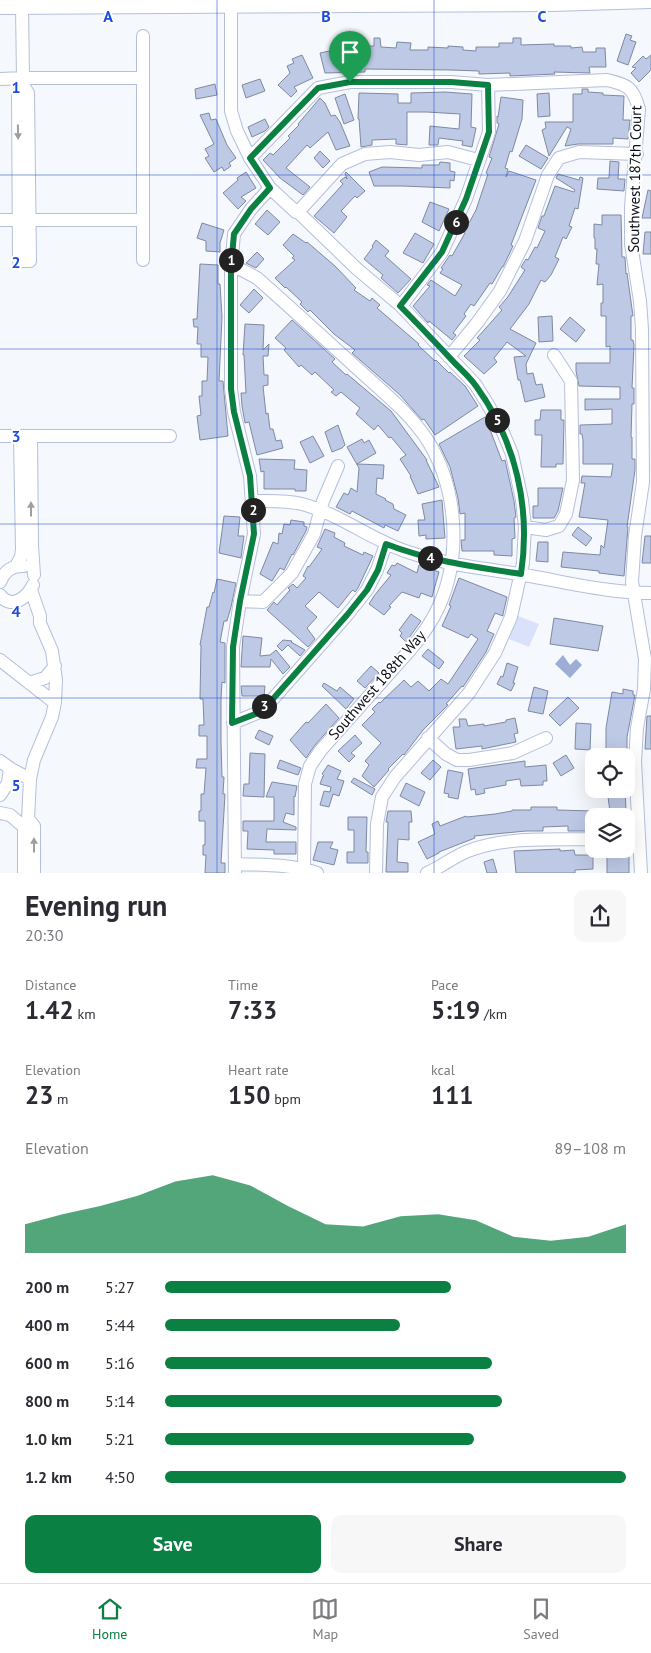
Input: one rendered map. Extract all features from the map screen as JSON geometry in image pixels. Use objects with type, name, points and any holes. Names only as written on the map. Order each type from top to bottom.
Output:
[{"type":"main road","points":[[0,6],[651,0]]},
{"type":"street","points":[[231,5],[231,111],[237,131],[250,158],[270,188],[400,306],[475,384],[488,403],[502,430],[518,475],[525,527],[521,574],[511,617],[495,653],[469,693],[394,777],[382,797],[377,824],[376,873]]},
{"type":"street","points":[[22,6],[23,82],[18,94],[24,220]]},
{"type":"street","points":[[143,36],[143,260]]},
{"type":"street","points":[[0,79],[23,82],[143,78]]},
{"type":"street","name":"Southwest 187th Court","points":[[488,85],[607,80],[626,85],[635,95],[639,109],[637,154],[631,208],[631,244],[640,301],[642,329],[643,482],[633,570],[634,593],[645,659],[644,689],[635,743],[642,873]]},
{"type":"street","points":[[250,158],[318,88],[350,82],[451,82],[488,85],[489,132],[466,199],[442,252],[400,306]]},
{"type":"street","points":[[298,212],[342,164],[365,154],[390,152],[419,155],[448,152],[478,160]]},
{"type":"street","points":[[449,357],[500,291],[525,241],[548,175],[559,158],[579,152],[637,154]]},
{"type":"street","points":[[270,188],[251,209],[234,234],[231,267],[231,389],[234,412],[250,476],[254,534],[240,601],[233,647],[232,723],[235,868],[282,865],[310,871]]},
{"type":"street","points":[[0,220],[143,220]]},
{"type":"street","name":"Southwest 188th Way","points":[[231,267],[242,270],[257,278],[406,412],[428,441],[447,485],[451,504],[453,532],[452,564],[440,606],[423,635],[321,750],[310,766],[306,784],[310,871]]},
{"type":"street","points":[[525,527],[546,530],[559,526],[566,514],[573,480],[571,381],[554,354]]},
{"type":"street","points":[[0,436],[170,436]]},
{"type":"street","points":[[0,582],[3,575],[21,557],[26,436]]},
{"type":"street","points":[[6,602],[23,598],[31,590],[35,582],[26,436]]},
{"type":"street","points":[[240,601],[263,602],[292,573],[314,534],[320,510],[338,466]]},
{"type":"street","points":[[252,501],[300,504],[320,510],[386,544],[452,564],[634,593],[651,593]]},
{"type":"street","points":[[232,723],[258,713],[272,700],[347,615],[367,590],[378,570],[386,544]]},
{"type":"street","points":[[9,568],[30,568],[34,576]]},
{"type":"street","points":[[31,590],[40,616],[40,623]]},
{"type":"street","points":[[6,602],[24,607],[40,623],[50,645],[55,666],[55,704],[50,722],[34,760],[30,779],[24,873]]},
{"type":"street","points":[[0,660],[55,704]]},
{"type":"street","points":[[29,683],[45,678],[55,666]]},
{"type":"street","points":[[428,738],[446,754],[457,760],[470,760],[513,753],[546,738]]},
{"type":"street","points":[[5,764],[30,779]]},
{"type":"street","points":[[0,795],[8,783],[5,764]]},
{"type":"street","points":[[0,813],[10,815],[34,826],[34,873]]},
{"type":"street","points":[[427,873],[469,850],[493,844],[527,840],[585,839]]},
{"type":"shaded area","points":[[518,616],[539,624],[529,647],[509,639]]},
{"type":"water","points":[[563,655],[570,665],[576,659],[582,665],[570,678],[555,664]]},
{"type":"building","points":[[626,34],[632,36],[630,40],[636,42],[628,65],[617,61]]},
{"type":"building","points":[[374,38],[380,38],[381,47],[396,48],[397,42],[411,43],[410,50],[428,50],[428,47],[448,48],[448,46],[463,47],[463,50],[476,51],[476,47],[499,47],[499,43],[513,43],[513,38],[521,38],[521,45],[554,44],[554,46],[571,46],[571,48],[582,47],[583,52],[596,52],[596,48],[605,48],[606,67],[589,67],[590,73],[554,72],[555,74],[510,76],[510,73],[479,74],[479,71],[451,70],[365,69],[365,72],[325,73],[320,53],[334,50],[334,48],[374,46]]},
{"type":"building","points":[[302,55],[313,78],[294,87],[297,91],[291,97],[278,85],[290,73],[287,66],[294,63],[292,59]]},
{"type":"building","points":[[651,55],[651,70],[639,82],[631,73],[636,68],[632,67],[643,56],[646,59]]},
{"type":"building","points":[[260,79],[265,91],[246,98],[242,85]]},
{"type":"building","points":[[215,84],[217,95],[196,99],[195,89]]},
{"type":"building","points":[[582,89],[588,89],[588,92],[603,93],[603,95],[624,96],[623,120],[630,120],[628,139],[613,138],[613,144],[565,146],[571,129],[567,127],[549,156],[542,130],[546,128],[545,122],[573,122],[573,94],[582,94]]},
{"type":"building","points":[[445,92],[472,94],[471,127],[476,128],[472,147],[462,145],[463,141],[439,138],[438,145],[429,145],[430,126],[459,129],[460,114],[407,112],[407,145],[396,144],[396,139],[372,140],[372,145],[361,147],[358,119],[359,93],[398,94],[398,103],[411,103],[411,93]]},
{"type":"building","points":[[549,93],[550,116],[538,117],[537,94]]},
{"type":"building","points":[[345,94],[354,120],[344,124],[335,98]]},
{"type":"building","points":[[501,97],[523,100],[522,119],[505,168],[508,169],[506,177],[509,171],[536,180],[511,245],[513,246],[503,267],[474,306],[471,304],[464,314],[466,316],[453,333],[456,335],[452,340],[429,321],[428,323],[413,306],[430,286],[427,285],[431,280],[455,296],[462,285],[440,273],[443,269],[441,268],[450,255],[452,256],[465,233],[462,232],[467,222],[469,223],[476,210],[492,158],[489,157],[499,124],[497,123],[497,116]]},
{"type":"building","points":[[320,98],[325,103],[331,116],[335,115],[340,122],[350,146],[336,150],[328,132],[310,148],[307,145],[286,168],[310,187],[303,195],[280,178],[263,160],[270,153],[273,155],[290,138],[288,136]]},
{"type":"building","points":[[209,113],[211,120],[216,119],[227,145],[236,158],[229,163],[231,166],[224,171],[222,167],[214,172],[205,158],[209,156],[205,149],[214,144],[200,115]]},
{"type":"building","points":[[265,119],[269,127],[252,137],[248,127]]},
{"type":"building","points":[[526,145],[548,158],[541,169],[519,156]]},
{"type":"building","points":[[320,151],[330,161],[323,168],[314,158]]},
{"type":"building","points":[[610,161],[619,162],[618,179],[625,179],[624,191],[597,189],[598,178],[609,178]]},
{"type":"building","points":[[440,162],[450,163],[450,171],[455,172],[454,181],[450,180],[450,188],[374,186],[369,172],[382,167],[422,168],[422,165],[439,165]]},
{"type":"building","points":[[246,172],[256,188],[241,197],[246,201],[238,209],[223,193],[238,180],[237,178]]},
{"type":"building","points":[[346,172],[365,191],[357,198],[355,196],[341,211],[347,217],[334,233],[314,216],[343,184],[340,181],[345,177],[347,179]]},
{"type":"building","points":[[558,174],[579,180],[580,177],[583,178],[578,209],[575,208],[569,226],[572,227],[566,239],[563,237],[555,257],[559,259],[545,282],[541,280],[529,304],[510,329],[536,343],[526,364],[527,374],[533,373],[536,385],[542,384],[545,397],[525,402],[520,380],[518,380],[514,357],[526,356],[507,342],[494,358],[497,362],[484,374],[464,356],[480,340],[477,338],[502,310],[499,307],[525,270],[521,267],[526,259],[528,260],[535,247],[537,248],[545,231],[538,228],[555,186],[574,192],[575,190],[556,178]]},
{"type":"building","points":[[648,190],[651,191],[651,218],[642,218]]},
{"type":"building","points":[[430,202],[449,209],[439,231],[422,222]]},
{"type":"building","points":[[267,210],[280,222],[268,235],[255,224]]},
{"type":"building","points":[[602,215],[621,215],[622,257],[625,257],[633,316],[631,316],[631,340],[633,340],[634,345],[632,388],[634,388],[634,404],[632,404],[631,437],[632,459],[635,459],[635,470],[627,527],[624,576],[561,567],[563,552],[600,555],[601,545],[604,548],[608,520],[579,517],[585,483],[581,483],[582,476],[611,477],[613,464],[583,464],[583,440],[582,434],[580,434],[580,425],[612,424],[612,409],[585,410],[585,399],[620,399],[620,387],[579,386],[576,371],[576,363],[610,363],[610,346],[606,347],[606,316],[601,316],[603,284],[597,285],[599,264],[596,264],[597,249],[595,249],[594,238],[594,224],[602,225]]},
{"type":"building","points":[[202,223],[224,230],[220,243],[220,252],[206,251],[206,241],[197,238]]},
{"type":"building","points":[[645,232],[651,232],[651,254],[643,254]]},
{"type":"building","points":[[415,233],[434,244],[423,263],[403,253]]},
{"type":"building","points":[[293,234],[307,242],[335,266],[356,288],[354,290],[370,301],[372,298],[380,305],[377,308],[465,386],[478,406],[435,435],[424,419],[422,420],[400,395],[352,353],[355,350],[334,334],[310,310],[308,312],[300,304],[302,302],[275,278],[295,260],[292,258],[294,256],[283,245]]},
{"type":"building","points":[[376,240],[389,251],[385,256],[411,279],[398,293],[381,278],[383,275],[364,259]]},
{"type":"building","points":[[257,252],[264,259],[256,268],[246,263]]},
{"type":"building","points":[[200,264],[218,265],[222,317],[219,381],[223,381],[228,436],[200,440],[197,416],[201,415],[199,396],[202,396],[202,381],[207,381],[208,357],[201,357],[201,344],[197,344],[198,327],[194,327],[193,319],[197,319]]},
{"type":"building","points":[[254,289],[263,298],[249,313],[240,305]]},
{"type":"building","points":[[552,316],[553,341],[539,342],[538,317]]},
{"type":"building","points":[[570,317],[585,330],[576,342],[560,329]]},
{"type":"building","points":[[292,320],[335,359],[332,362],[346,375],[391,411],[427,460],[439,487],[418,494],[411,476],[400,459],[406,455],[391,437],[389,438],[378,425],[374,430],[356,414],[360,408],[341,392],[336,396],[331,392],[334,390],[315,372],[312,375],[301,365],[299,367],[284,350],[286,348],[275,338]]},
{"type":"building","points":[[245,324],[264,325],[263,350],[269,344],[268,356],[263,356],[264,375],[268,375],[268,385],[263,386],[266,414],[268,413],[270,429],[273,429],[276,441],[281,440],[283,448],[257,455],[249,422],[245,423],[242,406],[241,393],[246,393],[243,355]]},
{"type":"building","points":[[541,410],[561,410],[561,420],[564,420],[563,464],[556,464],[556,467],[541,467],[542,435],[535,435],[535,420],[540,420]]},
{"type":"building","points":[[485,417],[502,461],[505,460],[514,501],[516,517],[514,518],[515,538],[512,539],[512,556],[494,555],[494,551],[462,551],[461,540],[465,540],[465,513],[460,514],[450,467],[439,444]]},
{"type":"building","points":[[338,425],[345,445],[332,452],[325,432]]},
{"type":"building","points":[[313,436],[324,456],[310,463],[300,442]]},
{"type":"building","points":[[362,439],[364,443],[369,440],[376,453],[357,464],[384,465],[383,479],[377,478],[376,494],[393,504],[394,509],[406,515],[398,531],[385,525],[384,528],[352,511],[350,514],[336,507],[344,493],[348,495],[351,488],[357,492],[359,468],[347,447]]},
{"type":"building","points":[[259,459],[295,460],[294,469],[307,470],[306,491],[264,489],[264,471],[261,472]]},
{"type":"building","points":[[538,488],[563,488],[558,511],[554,518],[533,518],[533,506],[538,506]]},
{"type":"building","points":[[442,500],[445,538],[426,539],[426,535],[419,536],[418,520],[425,520],[422,504]]},
{"type":"building","points":[[224,516],[240,517],[238,536],[244,536],[241,558],[219,553]]},
{"type":"building","points":[[291,520],[304,522],[304,526],[307,527],[306,531],[284,570],[280,568],[272,581],[260,574],[273,542],[278,544],[279,533],[282,534],[284,524],[290,525]]},
{"type":"building","points":[[578,527],[592,538],[586,546],[572,535]]},
{"type":"building","points":[[325,529],[335,533],[334,537],[345,543],[344,546],[363,555],[364,552],[373,556],[358,588],[355,592],[353,590],[350,593],[338,608],[319,592],[305,606],[317,617],[307,628],[315,639],[308,647],[267,610],[274,602],[277,605],[290,590],[288,588],[293,584],[297,588],[306,578],[303,576],[308,566],[322,549],[317,547]]},
{"type":"building","points":[[645,536],[651,536],[651,563],[642,563]]},
{"type":"building","points":[[538,542],[548,542],[548,562],[536,561]]},
{"type":"building","points":[[397,563],[417,573],[419,565],[439,572],[432,597],[421,593],[419,598],[402,592],[389,606],[391,607],[384,615],[369,604],[391,575],[387,573],[392,565],[395,566]]},
{"type":"building","points":[[459,578],[507,597],[503,616],[495,613],[487,631],[494,634],[486,652],[463,687],[423,730],[404,755],[388,769],[374,787],[362,776],[369,765],[365,761],[381,743],[362,725],[375,712],[372,709],[404,680],[411,687],[418,681],[429,691],[441,679],[448,684],[478,639],[471,634],[468,638],[442,626],[451,606],[449,605]]},
{"type":"building","points":[[217,579],[236,583],[227,621],[224,621],[220,642],[225,643],[225,683],[222,682],[221,699],[222,777],[224,777],[223,794],[225,794],[221,863],[225,863],[225,873],[205,873],[206,855],[203,855],[203,845],[205,845],[205,821],[199,821],[199,811],[201,811],[201,794],[204,794],[206,768],[196,768],[197,759],[207,759],[207,736],[199,736],[199,725],[204,725],[203,699],[200,699],[200,645],[207,607],[209,607],[214,593]]},
{"type":"building","points":[[411,614],[421,621],[406,642],[400,636],[402,633],[399,630]]},
{"type":"building","points":[[554,618],[603,626],[598,651],[550,644]]},
{"type":"building","points":[[243,636],[262,638],[260,656],[270,655],[276,650],[290,667],[283,674],[271,659],[270,667],[241,667]]},
{"type":"building","points":[[283,640],[292,641],[305,650],[300,656],[288,645],[282,651],[277,646]]},
{"type":"building","points":[[428,649],[444,662],[439,669],[422,656]]},
{"type":"building","points":[[507,663],[518,667],[513,683],[515,683],[511,691],[497,684],[501,676],[503,677]]},
{"type":"building","points":[[371,666],[379,673],[365,688],[357,681]]},
{"type":"building","points":[[324,683],[337,691],[340,687],[354,699],[346,709],[322,686]]},
{"type":"building","points":[[241,686],[265,686],[264,696],[242,696]]},
{"type":"building","points":[[534,687],[548,691],[543,714],[528,711]]},
{"type":"building","points":[[623,689],[633,691],[633,695],[635,695],[627,737],[627,748],[606,748],[606,728],[612,692],[623,694]]},
{"type":"building","points":[[568,697],[579,708],[560,726],[549,715]]},
{"type":"building","points":[[326,704],[339,718],[306,758],[290,740]]},
{"type":"building","points":[[647,716],[651,716],[651,749],[645,749]]},
{"type":"building","points":[[515,718],[518,733],[514,734],[516,742],[482,749],[482,746],[456,749],[453,727],[460,727],[459,719],[466,719],[468,726],[484,724],[484,726],[506,722],[506,720]]},
{"type":"building","points":[[576,723],[591,724],[590,748],[575,749]]},
{"type":"building","points":[[259,730],[273,736],[269,745],[255,738]]},
{"type":"building","points":[[355,735],[362,743],[351,753],[355,756],[349,762],[338,751]]},
{"type":"building","points":[[250,753],[265,754],[264,797],[243,796],[244,784],[249,784]]},
{"type":"building","points":[[566,755],[574,768],[561,776],[553,763]]},
{"type":"building","points":[[280,760],[301,768],[298,775],[277,768]]},
{"type":"building","points":[[433,760],[441,767],[430,780],[421,773]]},
{"type":"building","points":[[525,761],[525,767],[546,765],[547,781],[543,781],[543,785],[521,786],[520,779],[506,781],[506,785],[484,789],[485,793],[476,795],[475,789],[471,790],[468,769]]},
{"type":"building","points":[[328,765],[341,771],[337,779],[344,781],[339,796],[333,794],[329,807],[320,805],[324,791],[330,792],[331,787],[320,784],[324,776],[322,774]]},
{"type":"building","points":[[448,770],[463,773],[458,799],[448,797],[449,794],[444,793]]},
{"type":"building","points":[[354,778],[375,789],[372,795],[351,782]]},
{"type":"building","points":[[272,782],[297,786],[294,796],[294,815],[286,813],[283,822],[296,827],[296,830],[267,829],[266,842],[296,842],[296,854],[274,854],[274,850],[247,849],[248,831],[243,831],[243,821],[274,821],[274,797],[266,797]]},
{"type":"building","points":[[406,783],[425,792],[419,806],[400,796]]},
{"type":"building","points":[[608,798],[625,798],[626,808],[609,808]]},
{"type":"building","points":[[531,807],[557,807],[557,810],[585,811],[585,831],[568,831],[568,826],[543,827],[543,831],[474,836],[475,838],[439,852],[427,859],[418,842],[435,834],[432,824],[438,821],[440,826],[466,816],[495,814],[512,810],[531,810]]},
{"type":"building","points":[[388,811],[411,811],[412,822],[409,822],[409,840],[398,839],[397,862],[408,863],[408,872],[386,872],[388,822],[386,822]]},
{"type":"building","points":[[348,817],[367,817],[366,852],[368,852],[368,863],[347,863],[347,852],[354,852],[354,830],[348,830]]},
{"type":"building","points":[[318,842],[333,842],[330,848],[338,850],[334,865],[313,860]]},
{"type":"building","points":[[574,850],[575,855],[585,855],[585,858],[593,858],[593,869],[575,870],[575,873],[516,873],[514,851]]},
{"type":"building","points":[[607,858],[629,858],[629,873],[607,873]]},
{"type":"building","points":[[493,859],[497,873],[487,873],[484,862]]},
{"type":"route","points":[[350,82],[451,82],[488,85],[489,132],[466,199],[442,252],[400,306],[475,384],[488,403],[502,430],[518,475],[522,500],[525,527],[521,574],[452,564],[386,544],[378,570],[367,590],[347,615],[272,700],[258,713],[232,723],[233,647],[240,601],[254,534],[250,476],[234,412],[231,389],[231,267],[234,234],[251,209],[270,188],[250,158],[318,88],[350,82]]}]
